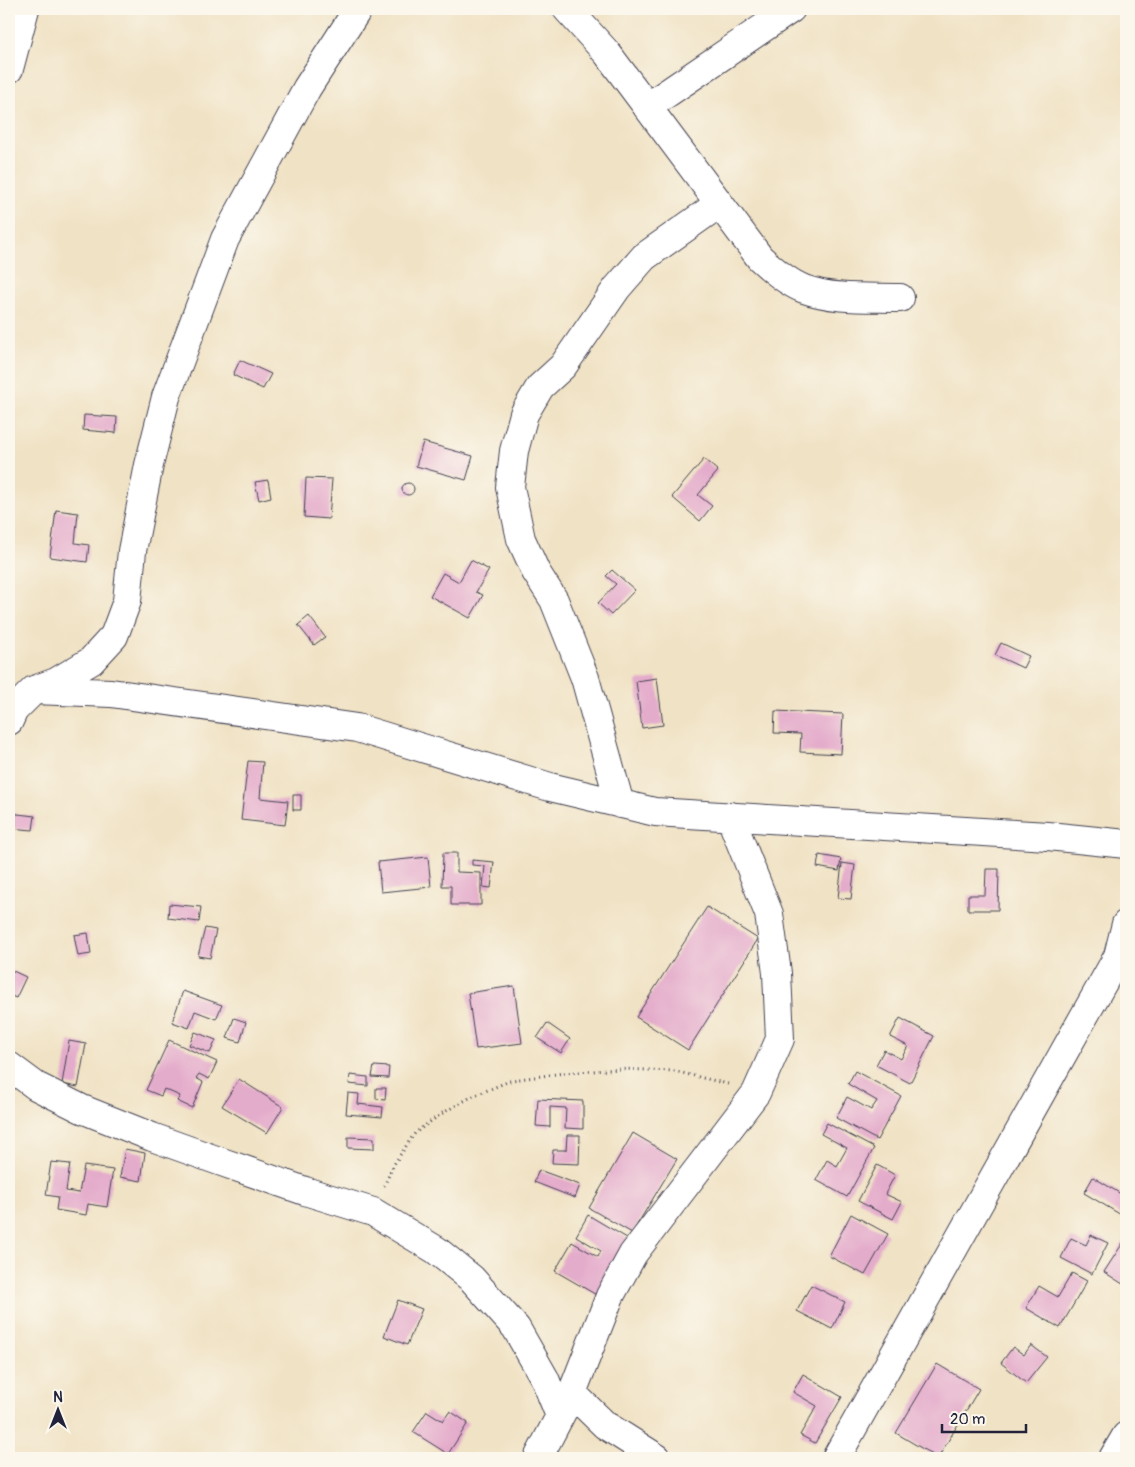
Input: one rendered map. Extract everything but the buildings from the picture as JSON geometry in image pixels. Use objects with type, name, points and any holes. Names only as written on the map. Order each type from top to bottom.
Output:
[{"type":"street","points":[[9,69],[25,9]]},
{"type":"street","points":[[9,721],[14,710],[34,690],[56,682],[91,661],[114,636],[127,602],[132,551],[148,465],[166,397],[225,239],[307,88],[358,9]]},
{"type":"street","points":[[567,9],[607,53],[760,258],[777,274],[804,289],[836,297],[900,298]]},
{"type":"street","points":[[647,107],[791,9]]},
{"type":"street","points":[[620,804],[585,678],[554,600],[536,572],[521,538],[510,487],[514,451],[524,414],[540,387],[564,366],[617,288],[644,257],[719,204]]},
{"type":"street","points":[[34,690],[111,693],[357,728],[550,787],[655,812],[1048,836],[1126,844]]},
{"type":"street","points":[[538,1458],[566,1405],[610,1296],[633,1254],[756,1093],[780,1039],[777,973],[769,914],[730,816]]},
{"type":"street","points":[[836,1458],[1118,956],[1126,924]]},
{"type":"street","points":[[9,1066],[36,1086],[82,1109],[219,1161],[373,1212],[436,1250],[472,1279],[516,1328],[545,1379],[566,1405],[605,1425],[657,1458]]},
{"type":"street","points":[[1113,1458],[1126,1436]]},
{"type":"path","points":[[373,1212],[394,1164],[415,1133],[441,1114],[471,1097],[512,1080],[564,1073],[621,1069],[674,1070],[719,1081],[756,1093]]}]
